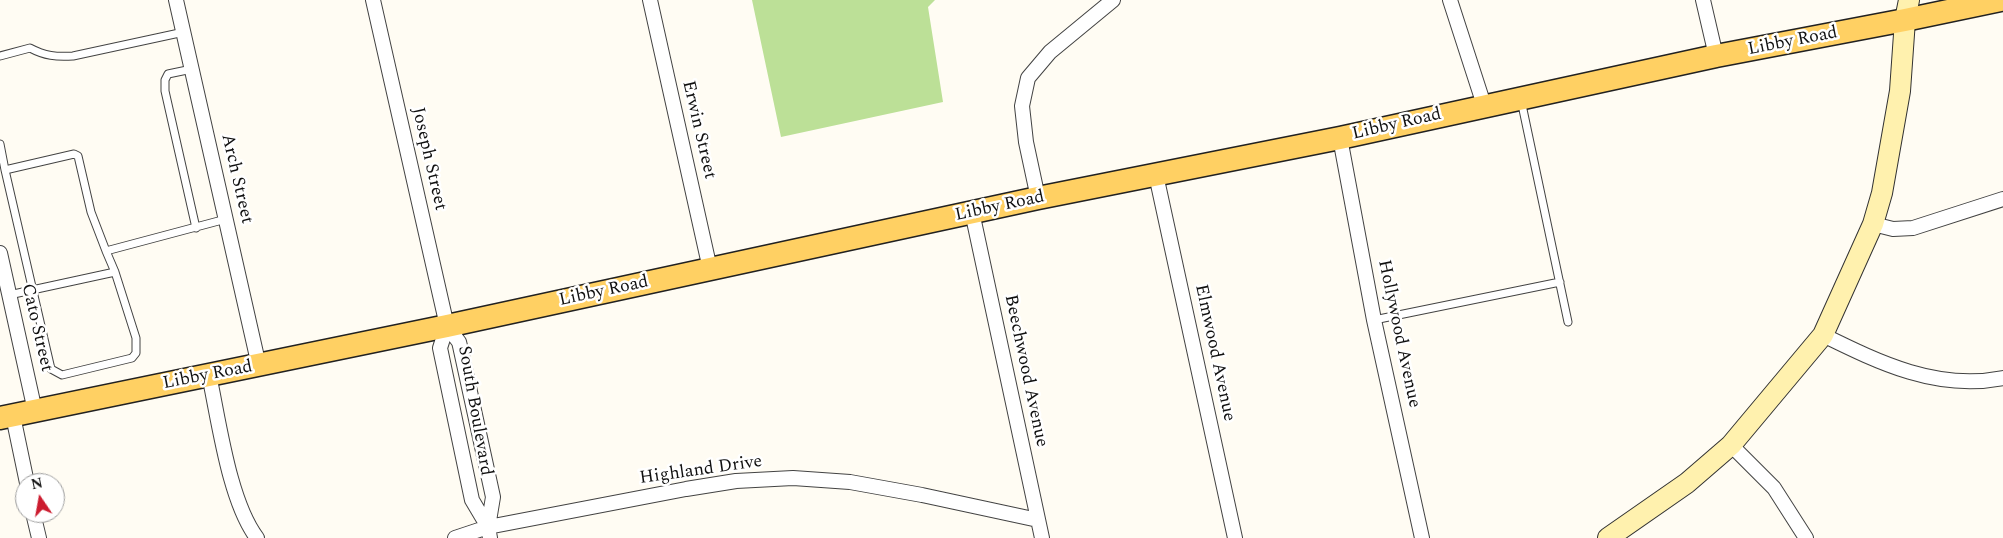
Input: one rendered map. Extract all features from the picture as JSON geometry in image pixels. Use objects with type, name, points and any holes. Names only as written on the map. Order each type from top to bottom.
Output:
[{"type":"main road","name":"Libby Road","points":[[7,417],[259,366],[1038,198],[1340,138],[1716,56],[1907,10],[2001,0]]},
{"type":"street","name":"Arch Street","points":[[176,0],[259,366]]},
{"type":"street","name":"Joseph Street","points":[[373,0],[447,326]]},
{"type":"street","name":"Erwin Street","points":[[650,0],[710,269]]},
{"type":"street","points":[[1038,198],[1026,142],[1022,106],[1028,78],[1050,52],[1112,0]]},
{"type":"street","points":[[1450,0],[1484,106]]},
{"type":"street","points":[[1703,0],[1716,56]]},
{"type":"street","points":[[1608,538],[1686,483],[1731,445],[1823,335],[1873,224],[1882,193],[1900,91],[1907,10]]},
{"type":"street","name":"Hollywood Avenue","points":[[1340,138],[1374,320],[1422,538]]},
{"type":"street","name":"Elmwood Avenue","points":[[1156,175],[1235,538]]},
{"type":"street","points":[[1873,224],[1893,230],[1914,228],[2003,199]]},
{"type":"street","name":"Beechwood Avenue","points":[[972,212],[1042,538]]},
{"type":"street","name":"Cato Street","points":[[0,253],[36,411]]},
{"type":"street","name":"South Boulevard","points":[[447,326],[440,348],[472,500],[489,533]]},
{"type":"street","name":"South Boulevard","points":[[447,326],[460,346],[493,497],[489,533]]},
{"type":"street","points":[[1823,335],[1878,362],[1927,377],[1956,380],[1992,380],[2003,378]]},
{"type":"street","points":[[209,375],[229,469],[239,503],[257,538]]},
{"type":"street","points":[[7,417],[24,473]]},
{"type":"street","points":[[1731,445],[1774,488],[1806,538]]},
{"type":"street","name":"Highland Drive","points":[[455,538],[489,533],[736,481],[793,478],[850,482],[922,495],[1038,520]]},
{"type":"street","points":[[36,523],[39,538]]},
{"type":"lane","points":[[0,56],[30,48],[54,57],[73,56],[184,32]]},
{"type":"lane","points":[[192,69],[168,74],[165,80],[165,91],[196,228]]},
{"type":"lane","points":[[1520,98],[1568,322]]},
{"type":"lane","points":[[0,144],[51,368],[62,375],[132,358],[136,353],[136,338],[115,272],[91,212],[78,156],[74,154],[6,170]]},
{"type":"lane","points":[[106,251],[226,219]]},
{"type":"lane","points":[[9,295],[115,272]]},
{"type":"lane","points":[[1374,320],[1560,282]]},
{"type":"green space","points":[[752,0],[935,0],[928,7],[943,102],[781,137]]}]
